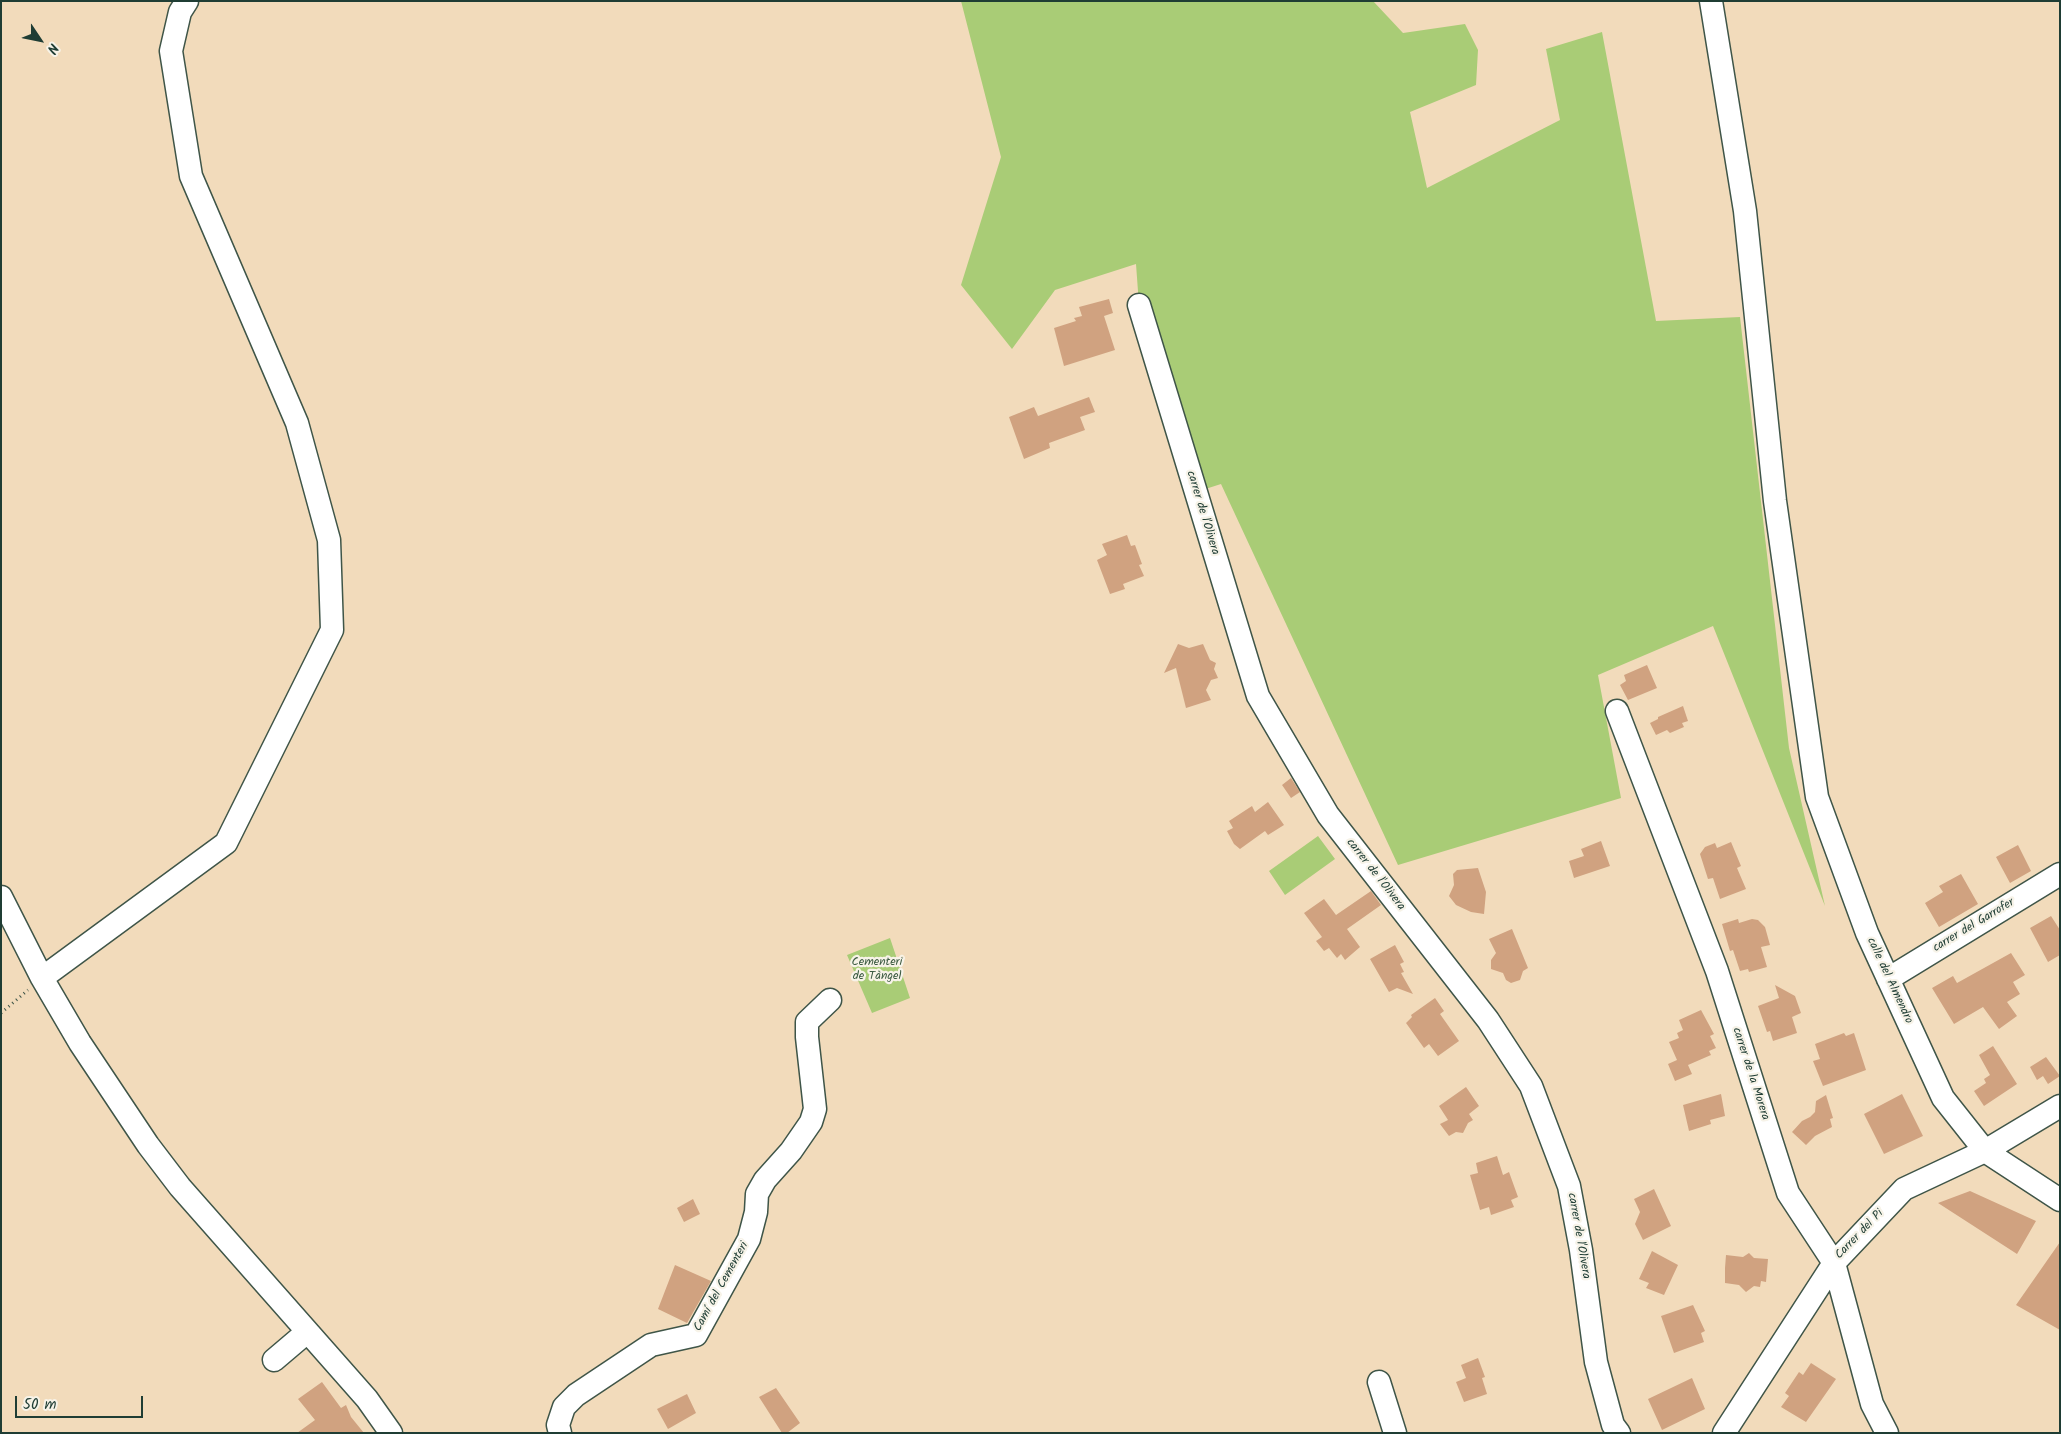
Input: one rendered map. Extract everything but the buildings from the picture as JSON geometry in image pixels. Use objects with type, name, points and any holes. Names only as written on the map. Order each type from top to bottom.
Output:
[{"type":"street","points":[[42,978],[226,843],[332,630],[329,540],[297,423],[191,176],[170,51],[180,12],[187,1]]},
{"type":"street","name":"calle del Almendro","points":[[1711,1],[1745,211],[1775,500],[1817,797],[1867,933],[1943,1098],[1985,1151],[2060,1200]]},
{"type":"street","name":"carrer de l'Olivera","points":[[1139,305],[1258,696],[1328,815],[1488,1020],[1531,1086],[1569,1186],[1581,1250],[1596,1362],[1614,1425],[1619,1433]]},
{"type":"street","name":"carrer de la Morera","points":[[1617,711],[1717,971],[1788,1193],[1834,1263],[1872,1404],[1887,1433]]},
{"type":"street","name":"carrer del Garrofer","points":[[1888,979],[2060,874]]},
{"type":"street","points":[[1,897],[42,978],[80,1043],[148,1146],[180,1187],[367,1399],[391,1433]]},
{"type":"street","name":"Camí del Cementeri","points":[[560,1433],[558,1425],[564,1408],[576,1395],[651,1345],[696,1335],[749,1239],[756,1212],[757,1194],[765,1180],[791,1151],[811,1122],[815,1109],[807,1022],[830,1000]]},
{"type":"street","name":"Carrer del Pi","points":[[1724,1433],[1834,1263],[1904,1189],[1985,1151],[2060,1106]]},
{"type":"street","points":[[274,1360],[307,1332]]},
{"type":"street","points":[[1379,1382],[1394,1433]]},
{"type":"path","points":[[1,1013],[42,978]]},
{"type":"green space","points":[[961,1],[1373,1],[1403,33],[1465,24],[1478,50],[1476,85],[1410,112],[1427,188],[1560,120],[1546,49],[1602,32],[1656,321],[1740,317],[1789,748],[1825,906],[1713,626],[1598,675],[1621,798],[1398,865],[1221,484],[1196,492],[1139,305],[1136,264],[1055,290],[1012,349],[961,285],[1001,157]]},
{"type":"green space","points":[[1318,836],[1335,859],[1285,895],[1269,871]]},
{"type":"green space","name":"Cementeri de Tàngel","points":[[890,938],[910,998],[872,1013],[847,955]]}]
